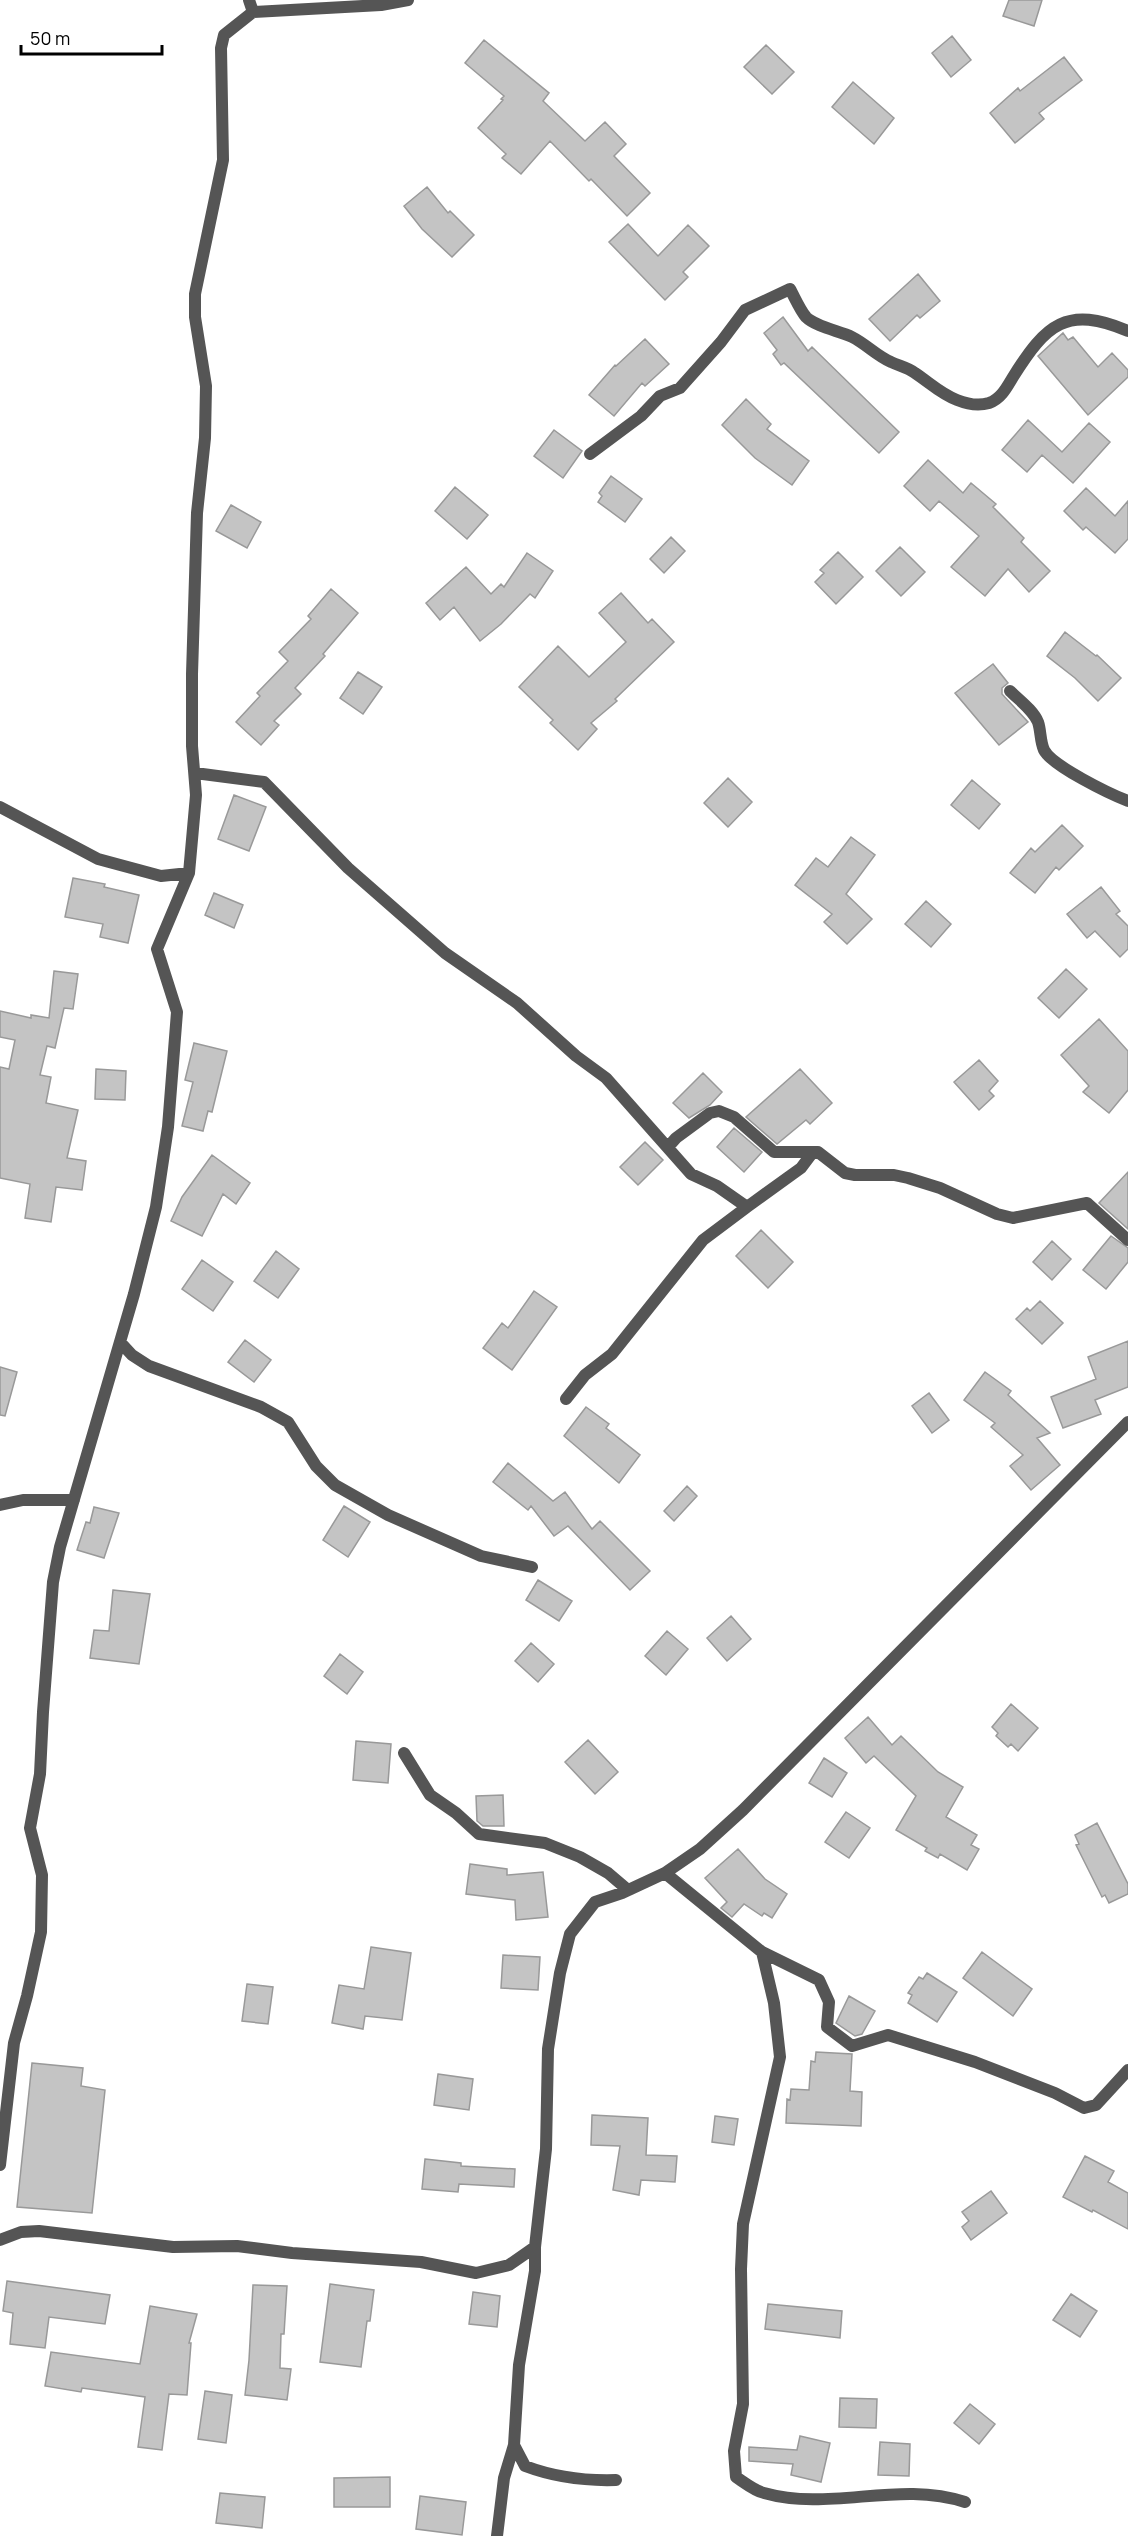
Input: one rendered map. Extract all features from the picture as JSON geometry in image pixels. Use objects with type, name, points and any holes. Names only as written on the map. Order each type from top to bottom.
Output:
[{"type":"street","points":[[0,2165],[14,2043],[41,1932],[42,1875],[30,1828],[40,1774],[53,1582],[156,1207],[169,1118],[177,1012],[157,949],[189,873],[196,795],[192,746],[192,674],[197,513],[205,438],[206,386],[195,317],[195,294],[223,160],[221,48],[224,35],[251,6],[381,5],[408,0]]},
{"type":"street","points":[[590,454],[641,416],[660,396],[680,388],[721,342],[744,310],[790,290],[807,318],[836,333],[851,336],[891,363],[906,366],[938,391],[959,401],[979,405],[992,402],[1003,394],[1025,359],[1041,339],[1057,325],[1081,318],[1102,320],[1128,331]]},
{"type":"street","points":[[1010,691],[1033,713],[1045,751],[1053,760],[1104,791],[1128,801]]},
{"type":"street","points":[[195,773],[264,782],[348,868],[445,953],[517,1003],[576,1056],[606,1078],[691,1174],[717,1186],[747,1207]]},
{"type":"street","points":[[0,807],[98,859],[161,876],[189,873]]},
{"type":"street","points":[[668,1147],[710,1113],[719,1111],[734,1116],[774,1152],[818,1152],[834,1162],[845,1173],[894,1175],[908,1178],[940,1188],[997,1214],[1013,1218],[1087,1203],[1128,1240]]},
{"type":"street","points":[[566,1399],[585,1375],[612,1354],[703,1240],[801,1168],[813,1152]]},
{"type":"street","points":[[120,1342],[132,1355],[149,1366],[261,1407],[288,1422],[316,1466],[334,1485],[388,1515],[482,1556],[532,1567]]},
{"type":"street","points":[[497,2536],[504,2478],[514,2445],[519,2365],[534,2281],[535,2247],[546,2148],[548,2049],[560,1973],[570,1934],[595,1902],[665,1873],[699,1849],[743,1810],[1128,1422]]},
{"type":"street","points":[[0,1505],[23,1500],[74,1500]]},
{"type":"street","points":[[404,1754],[430,1795],[456,1813],[479,1834],[545,1843],[580,1857],[608,1873],[628,1890]]},
{"type":"street","points":[[665,1873],[762,1952],[819,1980],[830,2002],[827,2027],[852,2046],[888,2036],[975,2062],[1055,2093],[1084,2108],[1096,2105],[1128,2070]]},
{"type":"street","points":[[762,1952],[774,2003],[780,2057],[743,2224],[741,2270],[743,2404],[734,2451],[736,2477],[762,2493],[808,2500],[914,2492],[944,2495],[965,2502]]},
{"type":"street","points":[[0,2240],[21,2232],[39,2231],[173,2247],[237,2246],[292,2253],[421,2262],[476,2273],[509,2265],[535,2247]]},
{"type":"street","points":[[514,2445],[525,2466],[539,2472],[586,2481],[615,2480]]},
{"type":"building","points":[[1009,0],[1042,0],[1034,26],[1003,16]]},
{"type":"building","points":[[952,36],[971,60],[951,77],[932,53]]},
{"type":"building","points":[[484,40],[549,93],[543,101],[585,141],[605,122],[626,144],[614,156],[650,193],[627,216],[550,141],[521,174],[502,158],[506,154],[478,128],[504,96],[465,63]]},
{"type":"building","points":[[766,45],[794,72],[772,94],[744,67]]},
{"type":"building","points":[[1064,57],[1082,80],[1039,113],[1044,119],[1015,143],[990,113],[1018,88],[1020,91]]},
{"type":"building","points":[[853,82],[894,118],[874,144],[832,107]]},
{"type":"building","points":[[427,187],[448,213],[450,211],[474,235],[452,257],[422,229],[404,206]]},
{"type":"building","points":[[628,224],[658,256],[688,225],[709,246],[683,272],[688,277],[665,300],[609,242]]},
{"type":"building","points":[[918,274],[940,301],[920,318],[917,315],[890,341],[869,319]]},
{"type":"building","points":[[783,317],[808,351],[812,347],[899,432],[879,453],[784,363],[781,365],[773,354],[777,350],[764,333]]},
{"type":"building","points":[[1063,333],[1068,340],[1073,337],[1098,367],[1112,353],[1128,370],[1128,377],[1088,415],[1038,356]]},
{"type":"building","points":[[645,339],[669,364],[645,386],[642,383],[614,416],[589,395],[615,365]]},
{"type":"building","points":[[746,399],[771,424],[767,429],[809,461],[792,485],[755,458],[722,425]]},
{"type":"building","points":[[1028,420],[1062,452],[1089,423],[1110,442],[1073,483],[1042,455],[1027,472],[1002,450]]},
{"type":"building","points":[[554,430],[582,451],[563,478],[534,456]]},
{"type":"building","points":[[928,460],[963,493],[971,483],[996,504],[993,507],[1024,538],[1021,542],[1050,571],[1029,592],[1008,569],[985,596],[951,567],[979,536],[939,501],[930,511],[904,486]]},
{"type":"building","points":[[611,476],[642,499],[625,522],[598,502],[602,496],[599,493]]},
{"type":"building","points":[[455,487],[488,515],[467,539],[435,511]]},
{"type":"building","points":[[1086,488],[1115,516],[1128,501],[1128,539],[1115,553],[1086,527],[1083,530],[1064,511]]},
{"type":"building","points":[[231,505],[261,522],[247,548],[216,531]]},
{"type":"building","points":[[671,537],[685,551],[664,573],[650,559]]},
{"type":"building","points":[[900,547],[925,572],[901,596],[876,571]]},
{"type":"building","points":[[838,552],[863,577],[836,604],[815,582],[824,573],[820,570]]},
{"type":"building","points":[[527,553],[553,571],[535,598],[530,594],[501,624],[480,641],[454,607],[440,620],[426,603],[466,567],[491,594],[501,584],[504,587]]},
{"type":"building","points":[[331,589],[358,613],[323,654],[325,656],[295,688],[301,694],[274,721],[279,725],[261,745],[236,722],[260,696],[257,693],[288,661],[279,652],[311,619],[308,616]]},
{"type":"building","points":[[621,593],[648,623],[652,619],[674,642],[615,699],[617,701],[591,723],[597,729],[578,750],[550,723],[553,720],[519,687],[558,646],[589,677],[626,642],[599,613]]},
{"type":"building","points":[[1065,632],[1097,655],[1121,678],[1098,701],[1075,678],[1047,656]]},
{"type":"building","points":[[993,664],[1008,683],[1002,688],[1002,694],[1028,722],[999,745],[955,693]]},
{"type":"building","points":[[358,672],[382,687],[363,714],[340,698]]},
{"type":"building","points":[[728,778],[752,802],[728,827],[704,803]]},
{"type":"building","points":[[972,780],[1000,804],[979,829],[951,805]]},
{"type":"building","points":[[234,795],[266,807],[249,851],[218,839]]},
{"type":"building","points":[[1062,825],[1083,846],[1059,870],[1056,867],[1035,893],[1010,873],[1031,848],[1035,852]]},
{"type":"building","points":[[851,837],[875,855],[846,894],[872,919],[847,944],[824,922],[832,914],[795,885],[816,858],[828,867]]},
{"type":"building","points":[[73,878],[105,884],[104,887],[139,895],[128,943],[100,937],[103,924],[65,917]]},
{"type":"building","points":[[1101,887],[1120,911],[1116,914],[1128,926],[1128,949],[1120,957],[1095,931],[1087,938],[1067,914]]},
{"type":"building","points":[[214,893],[243,905],[234,928],[205,915]]},
{"type":"building","points":[[926,901],[951,924],[931,947],[905,924]]},
{"type":"building","points":[[1066,969],[1087,989],[1059,1018],[1038,998]]},
{"type":"building","points":[[54,971],[78,974],[73,1009],[64,1008],[55,1048],[47,1046],[40,1075],[51,1077],[46,1103],[78,1110],[67,1158],[86,1161],[82,1190],[56,1187],[51,1222],[25,1218],[30,1184],[0,1178],[0,1067],[9,1069],[15,1040],[0,1037],[0,1011],[31,1018],[31,1015],[49,1018]]},
{"type":"building","points":[[1099,1019],[1128,1051],[1128,1090],[1109,1113],[1083,1092],[1089,1086],[1061,1055]]},
{"type":"building","points":[[194,1043],[227,1051],[212,1112],[208,1111],[203,1131],[182,1126],[193,1082],[185,1080]]},
{"type":"building","points":[[979,1060],[998,1081],[989,1091],[994,1096],[979,1110],[954,1082]]},
{"type":"building","points":[[96,1069],[126,1071],[125,1100],[95,1099]]},
{"type":"building","points":[[800,1069],[832,1103],[810,1124],[806,1120],[777,1144],[746,1117]]},
{"type":"building","points":[[703,1073],[722,1092],[710,1105],[689,1118],[673,1103]]},
{"type":"building","points":[[734,1128],[762,1152],[744,1172],[717,1147]]},
{"type":"building","points":[[645,1142],[663,1160],[638,1185],[620,1167]]},
{"type":"building","points":[[212,1155],[250,1183],[236,1204],[223,1194],[202,1236],[171,1221],[182,1197]]},
{"type":"building","points":[[1128,1172],[1128,1229],[1099,1203]]},
{"type":"building","points":[[761,1230],[793,1262],[768,1288],[736,1256]]},
{"type":"building","points":[[1111,1236],[1128,1248],[1128,1262],[1106,1289],[1083,1270]]},
{"type":"building","points":[[1052,1241],[1071,1259],[1052,1280],[1033,1262]]},
{"type":"building","points":[[276,1251],[299,1269],[278,1298],[254,1281]]},
{"type":"building","points":[[202,1260],[233,1282],[213,1311],[182,1289]]},
{"type":"building","points":[[534,1291],[557,1307],[512,1370],[483,1348],[502,1323],[508,1328]]},
{"type":"building","points":[[1040,1301],[1063,1323],[1042,1344],[1016,1319],[1027,1308],[1030,1311]]},
{"type":"building","points":[[245,1340],[271,1360],[254,1382],[228,1362]]},
{"type":"building","points":[[1128,1341],[1128,1387],[1095,1400],[1101,1414],[1063,1428],[1051,1397],[1096,1379],[1088,1357]]},
{"type":"building","points":[[0,1367],[17,1372],[5,1416],[0,1415]]},
{"type":"building","points":[[985,1372],[1011,1391],[1008,1395],[1050,1433],[1037,1438],[1060,1465],[1031,1490],[1010,1466],[1023,1455],[991,1427],[995,1423],[964,1400]]},
{"type":"building","points":[[929,1393],[949,1420],[932,1433],[912,1406]]},
{"type":"building","points":[[586,1407],[609,1424],[606,1428],[640,1455],[619,1483],[564,1436]]},
{"type":"building","points":[[508,1463],[553,1501],[565,1492],[592,1529],[600,1521],[650,1571],[630,1590],[568,1526],[554,1536],[531,1506],[528,1510],[493,1482]]},
{"type":"building","points":[[687,1486],[697,1496],[674,1521],[664,1511]]},
{"type":"building","points":[[344,1506],[370,1522],[348,1557],[323,1540]]},
{"type":"building","points":[[94,1507],[119,1513],[104,1558],[77,1550],[86,1522],[90,1523]]},
{"type":"building","points":[[538,1580],[572,1601],[559,1621],[526,1600]]},
{"type":"building","points":[[113,1590],[150,1594],[139,1664],[90,1658],[94,1630],[109,1631]]},
{"type":"building","points":[[731,1616],[751,1639],[727,1661],[707,1638]]},
{"type":"building","points":[[667,1631],[688,1649],[666,1675],[645,1656]]},
{"type":"building","points":[[531,1643],[554,1664],[538,1682],[515,1661]]},
{"type":"building","points":[[340,1654],[363,1672],[347,1694],[324,1676]]},
{"type":"building","points":[[1011,1704],[1038,1728],[1018,1751],[1011,1744],[1008,1747],[996,1736],[998,1733],[992,1727]]},
{"type":"building","points":[[868,1717],[892,1745],[901,1736],[938,1772],[963,1787],[946,1817],[977,1835],[971,1845],[979,1849],[967,1870],[940,1854],[938,1858],[925,1851],[927,1848],[896,1830],[916,1796],[874,1756],[866,1763],[845,1738]]},
{"type":"building","points":[[588,1740],[618,1772],[595,1794],[565,1762]]},
{"type":"building","points":[[356,1741],[391,1744],[388,1783],[353,1780]]},
{"type":"building","points":[[824,1758],[847,1773],[832,1797],[809,1783]]},
{"type":"building","points":[[503,1795],[504,1826],[483,1826],[477,1821],[476,1796]]},
{"type":"building","points":[[846,1812],[870,1828],[849,1858],[825,1842]]},
{"type":"building","points":[[1097,1823],[1128,1884],[1128,1894],[1109,1903],[1105,1895],[1102,1897],[1076,1845],[1079,1844],[1075,1835]]},
{"type":"building","points":[[738,1849],[765,1879],[787,1894],[772,1918],[764,1913],[762,1916],[744,1904],[732,1917],[721,1908],[727,1902],[705,1878]]},
{"type":"building","points":[[470,1864],[507,1869],[507,1875],[543,1872],[548,1917],[516,1920],[515,1900],[466,1894]]},
{"type":"building","points":[[371,1947],[411,1953],[402,2020],[365,2016],[363,2029],[332,2023],[339,1985],[364,1989]]},
{"type":"building","points":[[982,1952],[1032,1989],[1013,2016],[963,1978]]},
{"type":"building","points":[[503,1955],[540,1957],[538,1990],[501,1988]]},
{"type":"building","points":[[927,1973],[957,1992],[937,2022],[908,2003],[912,1995],[908,1993],[919,1977],[923,1979]]},
{"type":"building","points":[[247,1984],[273,1987],[268,2024],[242,2021]]},
{"type":"building","points":[[849,1996],[875,2011],[862,2034],[855,2036],[836,2023]]},
{"type":"building","points":[[816,2052],[852,2054],[850,2091],[862,2092],[861,2126],[786,2123],[787,2099],[790,2100],[791,2089],[809,2090],[811,2061],[815,2062]]},
{"type":"building","points":[[32,2063],[83,2068],[81,2086],[105,2090],[92,2213],[17,2207]]},
{"type":"building","points":[[438,2074],[473,2079],[469,2110],[434,2105]]},
{"type":"building","points":[[592,2115],[648,2118],[646,2155],[677,2156],[675,2182],[641,2180],[639,2195],[613,2190],[620,2146],[591,2145]]},
{"type":"building","points":[[715,2116],[738,2119],[734,2145],[712,2142]]},
{"type":"building","points":[[1085,2156],[1114,2171],[1108,2182],[1128,2193],[1128,2229],[1063,2197]]},
{"type":"building","points":[[425,2159],[461,2163],[461,2166],[515,2169],[514,2187],[459,2184],[458,2192],[422,2189]]},
{"type":"building","points":[[991,2191],[1007,2213],[971,2240],[962,2227],[969,2221],[962,2212]]},
{"type":"building","points":[[7,2281],[110,2295],[105,2324],[49,2317],[45,2348],[10,2344],[13,2313],[3,2311]]},
{"type":"building","points":[[330,2284],[374,2290],[361,2367],[320,2362]]},
{"type":"building","points":[[253,2285],[287,2286],[284,2334],[281,2334],[280,2368],[291,2369],[287,2400],[245,2395]]},
{"type":"building","points":[[473,2292],[500,2296],[497,2327],[469,2324]]},
{"type":"building","points":[[1071,2294],[1097,2311],[1080,2337],[1053,2320]]},
{"type":"building","points":[[768,2304],[842,2311],[840,2338],[765,2329]]},
{"type":"building","points":[[150,2306],[197,2314],[189,2343],[191,2343],[187,2395],[169,2394],[162,2450],[138,2447],[145,2397],[82,2388],[81,2392],[45,2386],[51,2352],[140,2364]]},
{"type":"building","points":[[205,2391],[232,2395],[226,2443],[198,2439]]},
{"type":"building","points":[[840,2398],[877,2399],[876,2428],[839,2427]]},
{"type":"building","points":[[970,2404],[995,2424],[979,2444],[954,2423]]},
{"type":"building","points":[[800,2436],[830,2443],[821,2482],[791,2475],[793,2464],[749,2461],[749,2447],[797,2450]]},
{"type":"building","points":[[880,2442],[910,2444],[909,2476],[878,2475]]},
{"type":"building","points":[[390,2477],[390,2507],[334,2507],[334,2478]]},
{"type":"building","points":[[220,2493],[265,2497],[262,2528],[216,2523]]},
{"type":"building","points":[[420,2496],[466,2502],[462,2535],[416,2529]]}]
